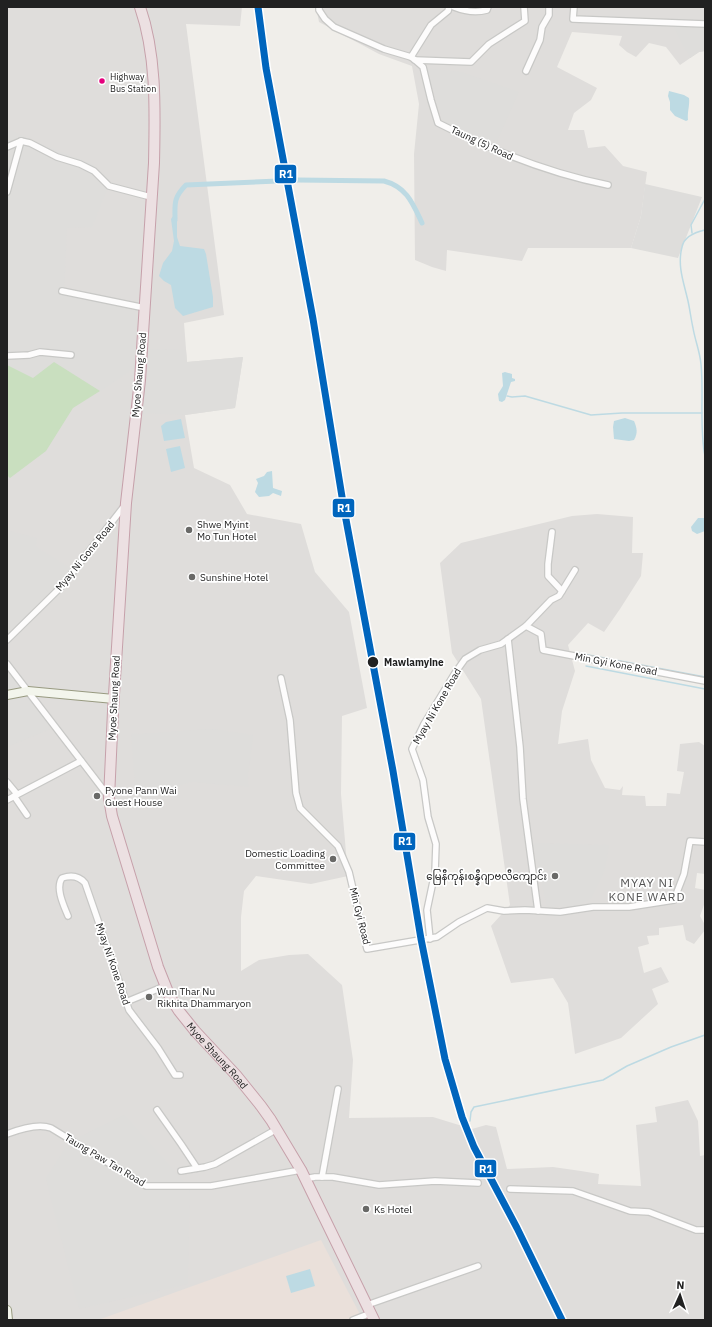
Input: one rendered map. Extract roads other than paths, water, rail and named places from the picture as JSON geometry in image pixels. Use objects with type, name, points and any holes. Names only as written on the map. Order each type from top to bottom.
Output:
[{"type":"highway","name":"Myoe Shaung Road","points":[[140,7],[148,33],[155,129],[154,163],[140,380],[126,503],[109,798],[112,816],[130,878],[165,986],[170,997],[179,1011],[214,1053],[236,1075],[277,1129],[303,1174],[371,1313]]},
{"type":"main road","points":[[7,695],[28,691],[114,699]]},
{"type":"main road","points":[[7,1310],[8,1320]]},
{"type":"street","points":[[319,7],[319,10],[325,19],[334,27],[384,49],[413,58],[472,62],[489,44],[525,21],[524,7]]},
{"type":"street","points":[[413,58],[431,25],[448,11],[449,7]]},
{"type":"street","points":[[454,7],[465,11],[484,11],[487,10],[488,7]]},
{"type":"street","points":[[526,71],[540,40],[542,27],[548,15],[549,7]]},
{"type":"street","points":[[574,7],[573,19],[705,24]]},
{"type":"street","name":"Taung (5) Road","points":[[413,58],[423,67],[438,122],[464,136],[528,164],[577,179],[608,185]]},
{"type":"street","points":[[7,192],[21,141]]},
{"type":"street","points":[[7,147],[21,141],[30,143],[57,157],[87,168],[94,172],[109,186],[151,197]]},
{"type":"street","points":[[62,291],[145,308]]},
{"type":"street","points":[[7,356],[29,355],[40,352],[71,355]]},
{"type":"street","name":"Myay Ni Gone Road","points":[[7,640],[62,586],[126,503]]},
{"type":"street","points":[[552,532],[548,576],[562,591]]},
{"type":"street","name":"Myay Ni Kone Road","points":[[430,939],[427,910],[435,872],[436,844],[428,816],[423,780],[412,749],[424,724],[465,659],[480,650],[501,644],[526,626],[551,600],[559,596],[575,570]]},
{"type":"street","points":[[526,626],[542,634],[543,650],[705,681]]},
{"type":"street","points":[[508,639],[520,747],[523,799],[538,911]]},
{"type":"street","points":[[7,664],[109,798]]},
{"type":"street","name":"Min Gyi Road","points":[[281,678],[290,720],[296,793],[300,808],[338,846],[349,872],[367,949],[437,937],[459,922],[487,908],[560,912],[593,907],[629,907],[674,900],[684,874],[690,841],[705,842]]},
{"type":"street","points":[[7,800],[81,760]]},
{"type":"street","points":[[7,782],[27,815]]},
{"type":"street","points":[[68,916],[61,894],[60,883],[65,877],[80,878],[85,883],[126,1002],[165,986]]},
{"type":"street","name":"Myay Ni Kone Road","points":[[126,1002],[129,1010],[158,1048],[175,1075],[180,1075]]},
{"type":"street","points":[[322,1177],[338,1089]]},
{"type":"street","points":[[157,1110],[197,1168]]},
{"type":"street","name":"Taung Paw Tan Road","points":[[7,1134],[34,1127],[46,1126],[146,1186],[211,1186],[303,1174],[333,1177],[379,1185],[435,1181],[478,1184]]},
{"type":"street","points":[[181,1171],[215,1164],[277,1129]]},
{"type":"street","points":[[510,1188],[573,1192],[630,1211],[649,1212],[696,1230],[705,1230]]},
{"type":"street","points":[[353,1320],[478,1266]]},
{"type":"water","points":[[669,91],[689,98],[688,120],[686,121],[675,116],[670,110],[668,96]]},
{"type":"water","points":[[174,215],[177,215],[177,237],[180,246],[204,249],[213,297],[213,307],[183,316],[175,308],[171,285],[159,276],[163,263],[172,251],[174,241],[171,219]]},
{"type":"water","points":[[505,372],[512,374],[512,378],[515,379],[515,381],[511,382],[505,400],[502,402],[499,401],[498,394],[503,386],[502,373]]},
{"type":"water","points":[[625,418],[634,421],[637,430],[634,440],[629,441],[614,439],[614,421]]},
{"type":"water","points":[[181,419],[185,438],[164,441],[161,426],[166,422]]},
{"type":"water","points":[[180,446],[185,468],[171,472],[166,449]]},
{"type":"water","points":[[272,471],[273,488],[282,491],[281,496],[273,493],[269,496],[259,497],[255,492],[258,483],[256,479],[264,476],[267,472]]},
{"type":"water","points":[[698,518],[705,518],[705,531],[697,534],[692,531],[691,527]]},
{"type":"water","points":[[310,1269],[315,1286],[291,1293],[286,1276]]},
{"type":"waterway","points":[[297,180],[384,181],[398,187],[404,192],[412,203],[422,223]]},
{"type":"waterway","points":[[175,220],[176,201],[186,185],[278,181]]},
{"type":"waterway","points":[[692,233],[691,225],[705,199]]},
{"type":"waterway","points":[[705,230],[694,233],[685,240],[682,247],[680,261],[700,360],[702,376],[702,433],[705,456]]},
{"type":"waterway","points":[[507,396],[525,396],[591,415],[622,413],[702,413]]},
{"type":"waterway","points":[[578,653],[705,677]]},
{"type":"waterway","points":[[586,666],[705,689]]},
{"type":"waterway","points":[[470,1121],[471,1112],[474,1107],[603,1080],[627,1066],[671,1047],[705,1035]]},
{"type":"place","name":"Highway Bus Station","points":[[102,81]]},
{"type":"place","name":"Shwe Myint Mo Tun Hotel","points":[[189,530]]},
{"type":"place","name":"Sunshine Hotel","points":[[192,577]]},
{"type":"place","name":"Mawlamyine","points":[[373,662]]},
{"type":"place","name":"Pyone Pann Wai Guest House","points":[[97,796]]},
{"type":"place","name":"Domestic Loading Committee","points":[[333,859]]},
{"type":"place","name":"မြေနီကုန်းစန္နီဂျာဗလီကျောင်း","points":[[555,876]]},
{"type":"place","name":"Wun Thar Nu Rikhita Dhammaryon","points":[[149,997]]},
{"type":"place","name":"Ks Hotel","points":[[366,1209]]},
{"type":"district","name":"MYAY NI KONE WARD","points":[[647,889]]}]
